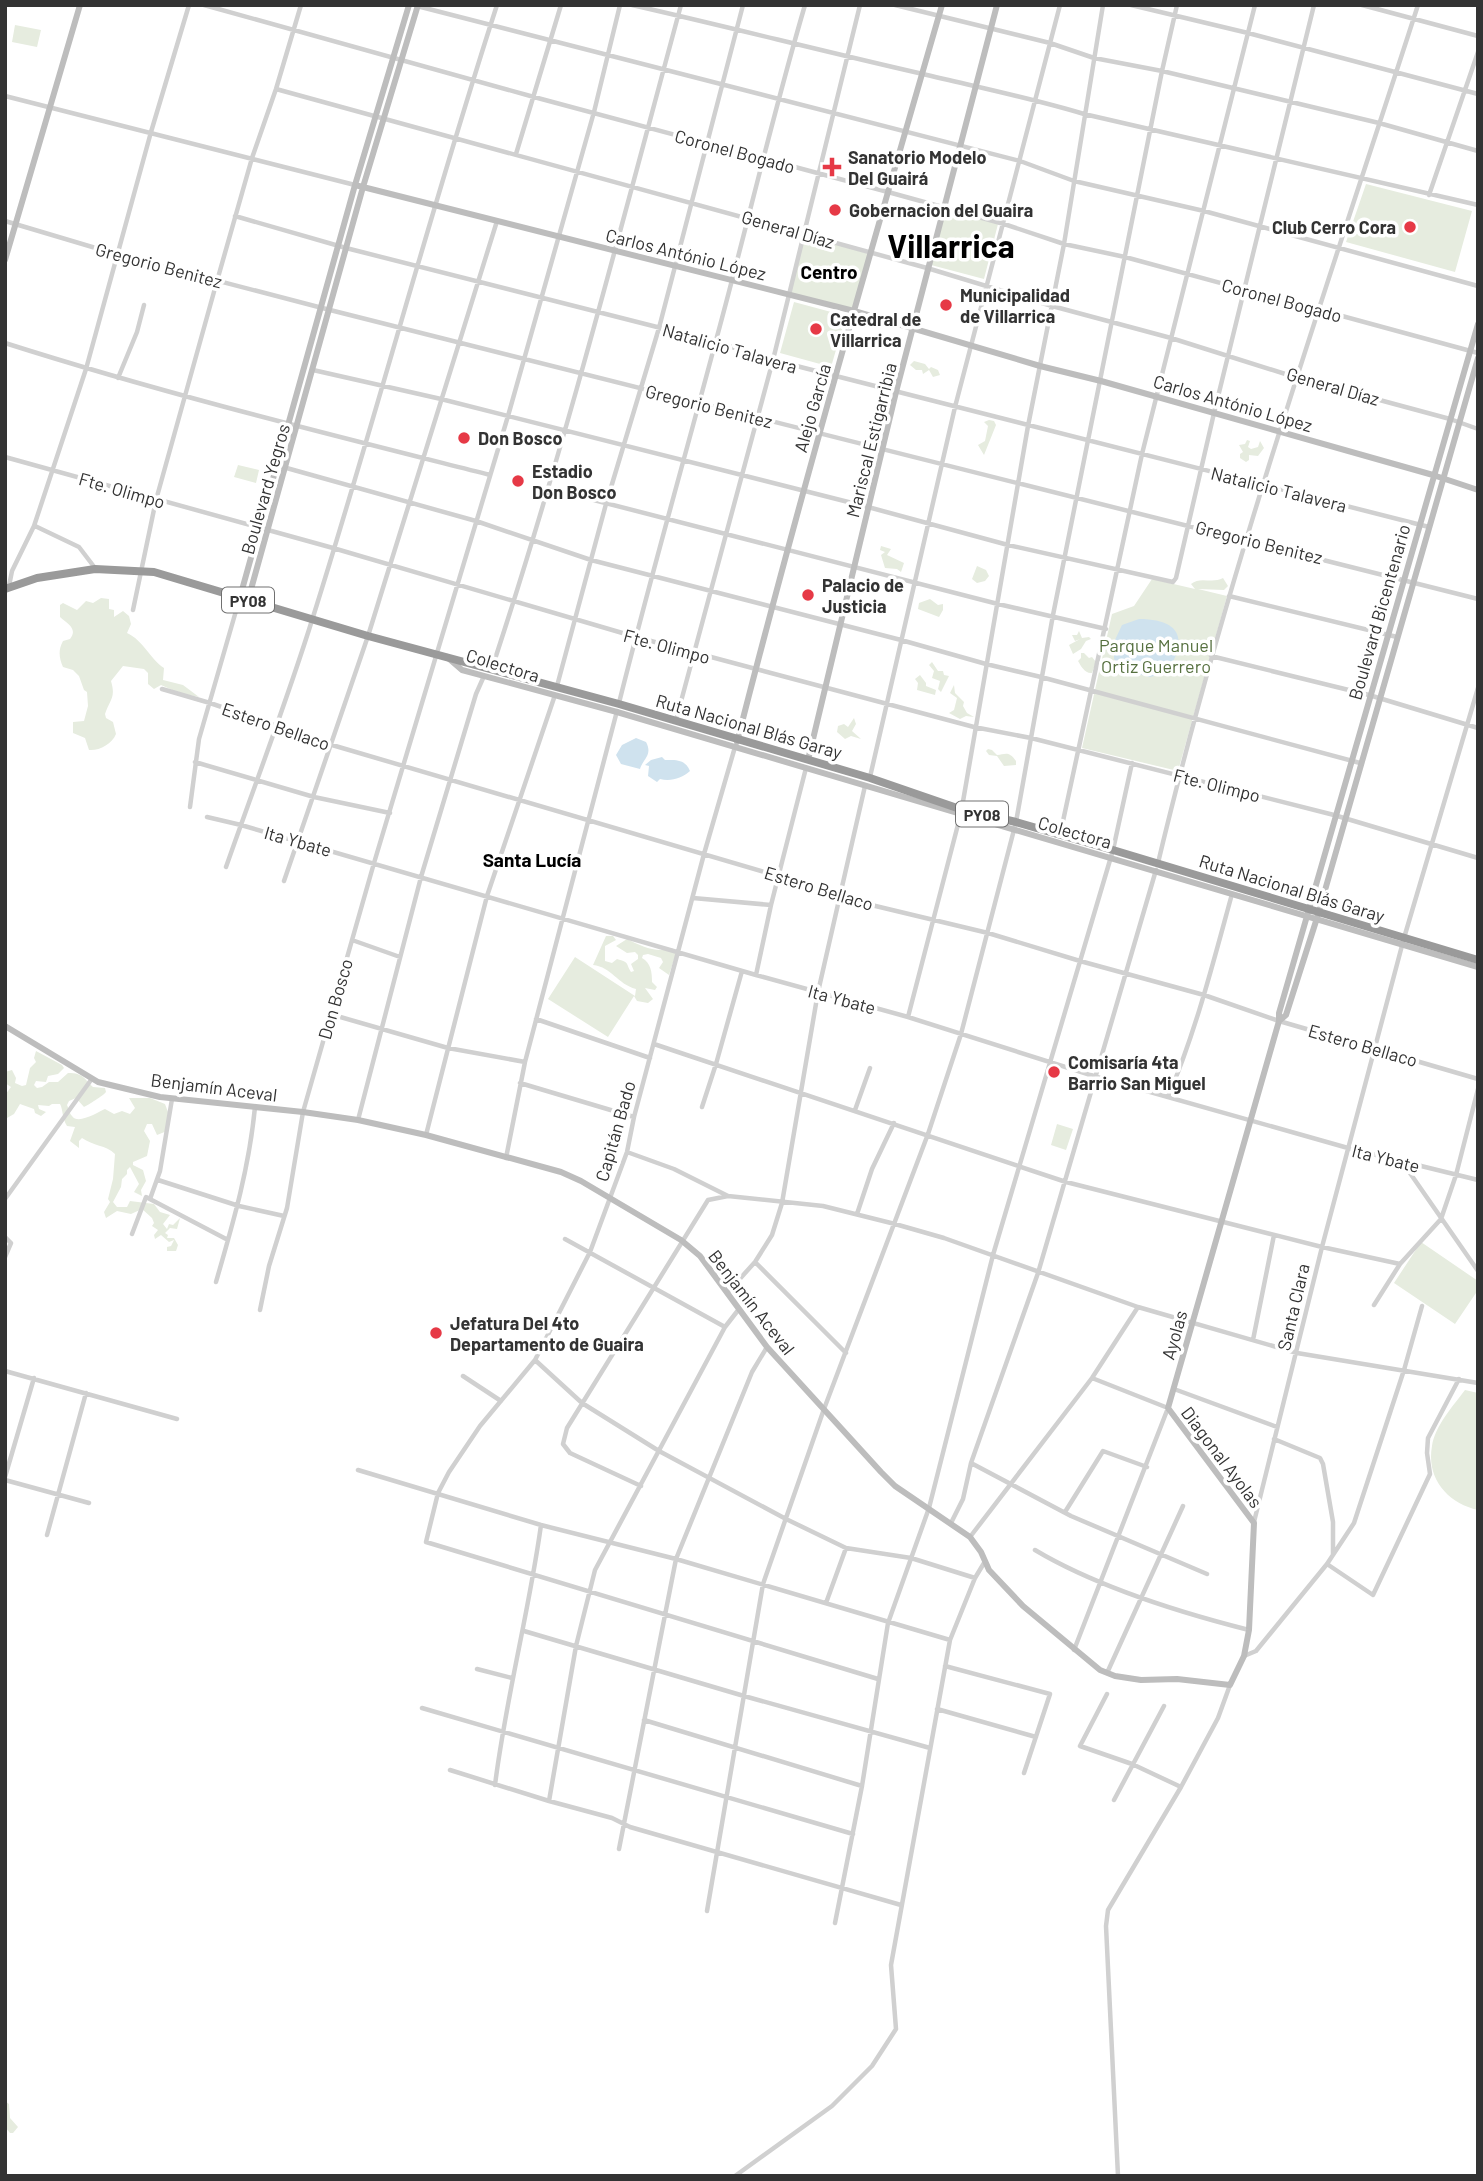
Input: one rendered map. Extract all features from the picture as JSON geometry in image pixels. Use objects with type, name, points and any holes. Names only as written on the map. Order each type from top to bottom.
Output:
[{"type":"highway","name":"Ruta Nacional Blás Garay","points":[[7,588],[37,578],[95,569],[141,569],[438,654],[486,672],[676,722],[960,811],[1059,835],[1403,942],[1478,960]]},
{"type":"main road","points":[[5,260],[80,5]]},
{"type":"main road","name":"Boulevard Yegros","points":[[244,598],[258,528],[409,5]]},
{"type":"main road","name":"Boulevard Yegros","points":[[244,598],[267,531],[417,5]]},
{"type":"main road","name":"Alejo García","points":[[737,743],[754,669],[835,376],[942,5]]},
{"type":"main road","name":"Mariscal Estigarribia","points":[[807,764],[882,450],[997,5]]},
{"type":"main road","name":"Carlos António López","points":[[355,185],[854,311],[1478,489]]},
{"type":"main road","name":"Boulevard Bicentenario","points":[[1279,1021],[1286,1015],[1318,915],[1459,423],[1475,354],[1478,324]]},
{"type":"main road","name":"Boulevard Bicentenario","points":[[1279,1021],[1334,815],[1433,475],[1450,419],[1475,354]]},
{"type":"main road","points":[[618,708],[737,743]]},
{"type":"main road","name":"Colectora","points":[[1015,825],[1112,853]]},
{"type":"main road","points":[[1157,867],[1233,893],[1308,912]]},
{"type":"main road","points":[[1403,942],[1478,967]]},
{"type":"main road","name":"Ayolas","points":[[1168,1408],[1279,1021]]},
{"type":"main road","name":"Benjamín Aceval","points":[[5,1026],[91,1080],[172,1099],[303,1112],[359,1121],[426,1135],[505,1159],[561,1172],[681,1240],[700,1256],[767,1347],[895,1486],[970,1537],[981,1552],[984,1563],[1023,1606],[1074,1650],[1107,1673],[1141,1680],[1177,1679],[1230,1685]]},
{"type":"main road","name":"Diagonal Ayolas","points":[[1168,1408],[1254,1523]]},
{"type":"main road","name":"Santa Clara","points":[[1230,1685],[1244,1657],[1249,1630],[1254,1523]]},
{"type":"street","points":[[7,588],[12,571],[34,526],[86,369],[189,5]]},
{"type":"street","name":"Coronel Bogado","points":[[204,5],[393,59],[943,207],[1064,244],[1125,257],[1475,354]]},
{"type":"street","points":[[133,610],[156,500],[235,216],[301,5]]},
{"type":"street","points":[[417,5],[1020,162],[1074,181],[1204,211],[1478,286]]},
{"type":"street","points":[[226,867],[313,618],[454,137],[497,5]]},
{"type":"street","points":[[516,154],[561,5]]},
{"type":"street","name":"Don Bosco","points":[[260,1310],[269,1266],[285,1216],[303,1112],[330,1014],[508,416],[594,112],[620,5]]},
{"type":"street","points":[[632,5],[1478,205]]},
{"type":"street","points":[[359,1121],[421,877],[476,694],[496,656],[514,602],[598,312],[681,5]]},
{"type":"street","points":[[426,1135],[487,896],[556,691],[606,503],[659,328],[743,5]]},
{"type":"street","points":[[505,1159],[525,1062],[651,575],[716,342],[777,100],[805,5]]},
{"type":"street","points":[[676,722],[789,295],[860,5]]},
{"type":"street","points":[[895,5],[1050,43],[1094,58],[1162,71],[1379,123],[1478,151]]},
{"type":"street","points":[[728,1292],[755,1262],[772,1235],[782,1203],[818,992],[838,897],[868,782],[955,407],[1060,5]]},
{"type":"street","points":[[908,1017],[960,811],[1028,426],[1064,244],[1103,5]]},
{"type":"street","points":[[1131,5],[1478,94]]},
{"type":"street","points":[[708,1911],[763,1584],[824,1409],[928,1134],[961,1034],[1015,825],[1053,615],[1177,5]]},
{"type":"street","points":[[1059,835],[1080,750],[1142,454],[1255,5]]},
{"type":"street","points":[[313,370],[441,399],[1008,545],[1174,581],[1314,5]]},
{"type":"street","points":[[1362,5],[1478,36]]},
{"type":"street","points":[[951,1523],[963,1499],[971,1463],[1038,1273],[1157,867],[1211,656],[1418,5]]},
{"type":"street","points":[[1429,195],[1478,52]]},
{"type":"street","name":"General Díaz","points":[[276,89],[928,268],[1478,429]]},
{"type":"street","name":"Carlos António López","points":[[5,96],[355,185]]},
{"type":"street","name":"Natalicio Talavera","points":[[235,216],[338,246],[716,342],[772,360],[1429,527]]},
{"type":"street","points":[[284,881],[368,636],[498,220]]},
{"type":"street","name":"Gregorio Benitez","points":[[5,221],[119,256],[458,343],[1478,598]]},
{"type":"street","points":[[118,378],[144,305]]},
{"type":"street","points":[[5,343],[86,369],[287,424],[490,475]]},
{"type":"street","name":"Fte. Olimpo","points":[[5,457],[333,548],[576,621],[974,727],[1031,738],[1334,815],[1478,858]]},
{"type":"street","points":[[276,465],[476,521],[591,559],[1360,763]]},
{"type":"street","points":[[547,488],[998,604],[1106,629]]},
{"type":"street","points":[[34,526],[79,547],[95,569]]},
{"type":"street","points":[[1229,596],[1397,637]]},
{"type":"street","points":[[235,611],[244,598]]},
{"type":"street","name":"Boulevard Yegros","points":[[190,807],[195,762],[210,703],[235,611],[244,598]]},
{"type":"street","points":[[1211,656],[1369,695],[1478,727]]},
{"type":"street","name":"Santa Clara","points":[[1254,1523],[1322,1247],[1403,942],[1478,688]]},
{"type":"street","name":"Estero Bellaco","points":[[162,689],[332,745],[519,798],[778,876],[838,897],[988,933],[1205,995],[1279,1021],[1478,1079]]},
{"type":"street","name":"Capitán Bado","points":[[534,1576],[426,1542],[438,1493],[480,1426],[536,1360],[590,1252],[627,1152],[704,854],[737,743]]},
{"type":"street","points":[[195,762],[314,797],[390,813]]},
{"type":"street","points":[[835,1923],[862,1786],[888,1621],[929,1508],[993,1255],[1112,853],[1132,763]]},
{"type":"street","points":[[757,975],[771,905],[807,764]]},
{"type":"street","name":"Ita Ybate","points":[[207,817],[908,1017],[1097,1077],[1403,1163],[1478,1180]]},
{"type":"street","points":[[1168,1097],[1205,995],[1233,893]]},
{"type":"street","points":[[693,898],[771,905]]},
{"type":"street","points":[[352,940],[400,957]]},
{"type":"street","points":[[702,1107],[742,971]]},
{"type":"street","points":[[330,1014],[448,1048],[525,1062]]},
{"type":"street","points":[[536,1019],[650,1058]]},
{"type":"street","points":[[654,1044],[1066,1181],[1322,1247],[1400,1264]]},
{"type":"street","points":[[855,1110],[870,1068]]},
{"type":"street","points":[[5,1199],[91,1080]]},
{"type":"street","points":[[520,1083],[634,1117]]},
{"type":"street","points":[[1374,1305],[1400,1264],[1441,1219],[1456,1175],[1478,1090]]},
{"type":"street","points":[[150,1199],[158,1180],[172,1099]]},
{"type":"street","points":[[216,1282],[239,1206],[251,1151],[255,1107]]},
{"type":"street","points":[[857,1214],[872,1168],[894,1123]]},
{"type":"street","points":[[627,1152],[674,1169],[728,1196]]},
{"type":"street","points":[[1403,1163],[1478,1271]]},
{"type":"street","points":[[158,1180],[239,1206],[285,1216]]},
{"type":"street","points":[[641,1486],[570,1453],[563,1444],[567,1428],[708,1200],[710,1186]]},
{"type":"street","points":[[708,1200],[728,1196],[823,1206],[857,1214],[993,1255],[1139,1307],[1297,1353],[1478,1383]]},
{"type":"street","points":[[132,1234],[146,1197],[228,1240]]},
{"type":"street","points":[[1252,1340],[1274,1235]]},
{"type":"street","points":[[5,1237],[11,1243],[5,1256]]},
{"type":"street","points":[[565,1239],[725,1327]]},
{"type":"street","points":[[755,1262],[846,1353]]},
{"type":"street","points":[[1244,1657],[1256,1651],[1327,1564],[1354,1523],[1422,1306]]},
{"type":"street","points":[[549,1801],[576,1646],[595,1570],[725,1327],[740,1307]]},
{"type":"street","points":[[970,1537],[1091,1378],[1139,1307]]},
{"type":"street","points":[[618,1849],[676,1559],[752,1372],[767,1347]]},
{"type":"street","points":[[536,1360],[582,1403],[659,1451],[786,1519],[846,1548],[911,1559],[975,1578]]},
{"type":"street","points":[[5,1371],[177,1419]]},
{"type":"street","points":[[463,1376],[501,1401]]},
{"type":"street","points":[[34,1378],[5,1479],[89,1503]]},
{"type":"street","points":[[1091,1378],[1168,1408]]},
{"type":"street","points":[[1327,1564],[1373,1595],[1430,1474],[1428,1438],[1459,1379]]},
{"type":"street","points":[[1174,1389],[1277,1427]]},
{"type":"street","points":[[47,1535],[86,1392]]},
{"type":"street","name":"Ayolas","points":[[1074,1650],[1168,1408]]},
{"type":"street","points":[[1274,1439],[1320,1458],[1333,1522],[1333,1555]]},
{"type":"street","points":[[1065,1513],[1103,1451],[1147,1467]]},
{"type":"street","points":[[5,1456],[12,1458]]},
{"type":"street","points":[[971,1463],[1065,1513],[1208,1574]]},
{"type":"street","points":[[358,1469],[541,1525],[676,1559],[950,1640]]},
{"type":"street","points":[[1107,1673],[1184,1506]]},
{"type":"street","points":[[495,1785],[502,1733],[524,1631],[541,1525]]},
{"type":"street","points":[[827,1603],[846,1548]]},
{"type":"street","points":[[1035,1550],[1072,1571],[1100,1582],[1249,1630]]},
{"type":"street","points":[[734,2176],[832,2106],[872,2066],[895,2029],[891,1965],[950,1640],[975,1578],[984,1563]]},
{"type":"street","points":[[534,1576],[753,1639],[878,1679]]},
{"type":"street","points":[[524,1631],[930,1748]]},
{"type":"street","points":[[945,1667],[1050,1694],[1024,1773]]},
{"type":"street","points":[[477,1669],[512,1678]]},
{"type":"street","points":[[1118,2176],[1107,1940],[1108,1910],[1181,1787],[1218,1718],[1230,1685]]},
{"type":"street","points":[[1107,1695],[1080,1746],[1181,1787]]},
{"type":"street","points":[[1114,1800],[1164,1706]]},
{"type":"street","points":[[422,1708],[853,1834]]},
{"type":"street","points":[[937,1709],[1036,1737]]},
{"type":"street","points":[[644,1720],[862,1786]]},
{"type":"street","points":[[450,1770],[901,1905]]},
{"type":"green space","points":[[15,25],[41,30],[37,47],[12,42]]},
{"type":"green space","name":"Club Cerro Cora","points":[[1366,184],[1472,211],[1455,272],[1346,242]]},
{"type":"green space","points":[[944,209],[998,224],[984,279],[931,265]]},
{"type":"green space","points":[[804,235],[869,254],[853,309],[790,293]]},
{"type":"green space","points":[[794,302],[846,316],[831,367],[780,353]]},
{"type":"green space","points":[[914,361],[925,364],[929,369],[931,367],[938,370],[940,375],[933,377],[929,370],[923,374],[922,370],[916,370],[910,365]]},
{"type":"green space","points":[[989,420],[996,425],[984,455],[978,445],[985,441],[988,426],[984,422]]},
{"type":"green space","points":[[1247,440],[1250,441],[1248,447],[1251,449],[1258,447],[1260,441],[1264,448],[1258,456],[1249,455],[1246,462],[1240,458],[1243,452],[1239,445],[1245,444]]},
{"type":"green space","points":[[238,465],[259,470],[256,483],[234,477]]},
{"type":"green space","points":[[881,546],[891,549],[887,555],[904,563],[901,572],[885,568],[881,555],[885,552],[880,550]]},
{"type":"green space","points":[[977,566],[986,570],[989,576],[985,581],[977,583],[972,579]]},
{"type":"green space","name":"Parque Manuel Ortiz Guerrero","points":[[1223,578],[1228,586],[1224,590],[1198,589],[1227,596],[1178,771],[1082,748],[1112,614],[1134,606],[1152,579],[1195,589],[1191,584],[1195,582]]},
{"type":"green space","points":[[101,598],[109,599],[109,609],[114,610],[114,617],[123,611],[129,616],[131,624],[127,633],[138,640],[164,668],[163,680],[183,685],[199,697],[179,693],[161,685],[154,689],[148,684],[148,673],[144,669],[123,666],[111,681],[113,695],[105,714],[106,718],[113,722],[116,734],[105,746],[89,750],[85,738],[73,733],[73,722],[84,721],[88,706],[87,692],[79,676],[73,670],[63,667],[61,644],[70,639],[73,632],[60,617],[60,605],[63,603],[77,610],[86,601],[93,603]]},
{"type":"green space","points":[[930,599],[938,605],[943,604],[939,617],[918,609],[919,603]]},
{"type":"green space","points":[[1079,631],[1082,638],[1091,639],[1073,654],[1069,645],[1080,639],[1075,641],[1072,635],[1077,635]]},
{"type":"green space","points":[[1081,653],[1092,657],[1096,662],[1092,673],[1085,671],[1078,661]]},
{"type":"green space","points":[[932,662],[938,671],[949,676],[941,692],[938,689],[940,681],[932,678],[934,671],[929,665]]},
{"type":"green space","points":[[920,675],[926,686],[936,690],[935,695],[917,690],[918,683],[915,679]]},
{"type":"green space","points":[[954,685],[955,693],[964,702],[967,713],[974,717],[966,716],[960,719],[949,713],[954,710],[957,698],[950,693]]},
{"type":"green space","points":[[854,718],[856,724],[852,731],[861,739],[851,736],[845,739],[837,732],[838,726],[844,724],[848,727]]},
{"type":"green space","points":[[988,749],[997,755],[1011,755],[1016,765],[1004,766],[997,756],[989,755],[986,751]]},
{"type":"green space","points":[[606,936],[613,936],[616,940],[605,946],[605,961],[624,961],[631,972],[634,971],[631,964],[638,959],[638,955],[635,952],[627,953],[616,946],[627,939],[655,950],[672,948],[676,953],[669,975],[659,968],[663,962],[661,958],[643,955],[642,958],[650,968],[652,982],[657,987],[655,990],[645,988],[653,999],[648,1003],[637,1001],[634,996],[608,1037],[548,999],[575,957],[635,996],[636,989],[600,966],[593,965]]},
{"type":"green space","points":[[36,1051],[64,1068],[58,1074],[48,1076],[46,1082],[36,1081],[34,1085],[37,1088],[49,1082],[58,1082],[68,1073],[73,1073],[81,1075],[93,1087],[105,1088],[104,1094],[84,1107],[76,1098],[69,1101],[67,1105],[70,1114],[75,1118],[83,1119],[105,1109],[114,1114],[122,1111],[130,1114],[135,1108],[129,1098],[150,1098],[165,1104],[168,1112],[167,1131],[157,1135],[152,1124],[147,1124],[144,1131],[150,1141],[147,1156],[133,1162],[133,1165],[143,1170],[146,1181],[141,1190],[142,1196],[134,1192],[139,1184],[130,1167],[113,1202],[117,1207],[127,1207],[130,1201],[154,1204],[160,1212],[170,1215],[163,1224],[167,1229],[169,1224],[173,1225],[180,1218],[177,1229],[170,1228],[165,1233],[167,1238],[174,1238],[178,1245],[176,1251],[167,1251],[167,1247],[171,1246],[174,1240],[169,1242],[161,1235],[155,1239],[154,1235],[158,1230],[152,1226],[152,1218],[142,1209],[131,1214],[117,1211],[106,1218],[104,1212],[110,1202],[108,1199],[115,1154],[82,1138],[79,1148],[70,1141],[75,1127],[67,1126],[60,1104],[38,1105],[39,1109],[46,1112],[41,1116],[35,1113],[34,1109],[20,1104],[14,1114],[7,1118],[5,1095],[11,1087],[5,1083],[5,1072],[12,1070],[15,1083],[26,1085],[30,1068],[36,1062]]},
{"type":"green space","points":[[1057,1124],[1073,1129],[1066,1150],[1051,1145]]},
{"type":"green space","points":[[1421,1242],[1478,1281],[1478,1290],[1455,1324],[1394,1283]]},
{"type":"green space","points":[[1465,1390],[1478,1393],[1478,1510],[1457,1502],[1449,1495],[1436,1479],[1432,1469],[1432,1446],[1437,1431]]},
{"type":"green space","points":[[5,2101],[9,2104],[10,2118],[18,2127],[13,2133],[5,2127]]},
{"type":"water","points":[[1139,619],[1164,623],[1172,627],[1177,634],[1177,651],[1166,673],[1150,677],[1125,671],[1114,659],[1114,642],[1122,625]]},
{"type":"water","points":[[636,738],[646,742],[648,746],[647,757],[640,769],[621,764],[616,755],[622,745]]},
{"type":"water","points":[[662,757],[665,760],[683,762],[690,771],[676,779],[660,779],[657,782],[648,776],[649,766],[645,765]]},
{"type":"place","name":"Sanatorio Modelo Del Guairá","points":[[832,167]]},
{"type":"place","name":"Gobernacion del Guaira","points":[[835,210]]},
{"type":"place","name":"Club Cerro Cora","points":[[1410,227]]},
{"type":"place","name":"Municipalidad de Villarrica","points":[[946,305]]},
{"type":"place","name":"Catedral de Villarrica","points":[[816,329]]},
{"type":"place","name":"Don Bosco","points":[[464,438]]},
{"type":"place","name":"Estadio Don Bosco","points":[[518,481]]},
{"type":"place","name":"Palacio de Justicia","points":[[808,595]]},
{"type":"place","name":"Comisaría 4ta Barrio San Miguel","points":[[1054,1072]]},
{"type":"place","name":"Jefatura Del 4to Departamento de Guaira","points":[[436,1333]]},
{"type":"district","name":"Villarrica","points":[[951,245]]},
{"type":"district","name":"Centro","points":[[829,271]]},
{"type":"district","name":"Santa Lucía","points":[[532,859]]}]
